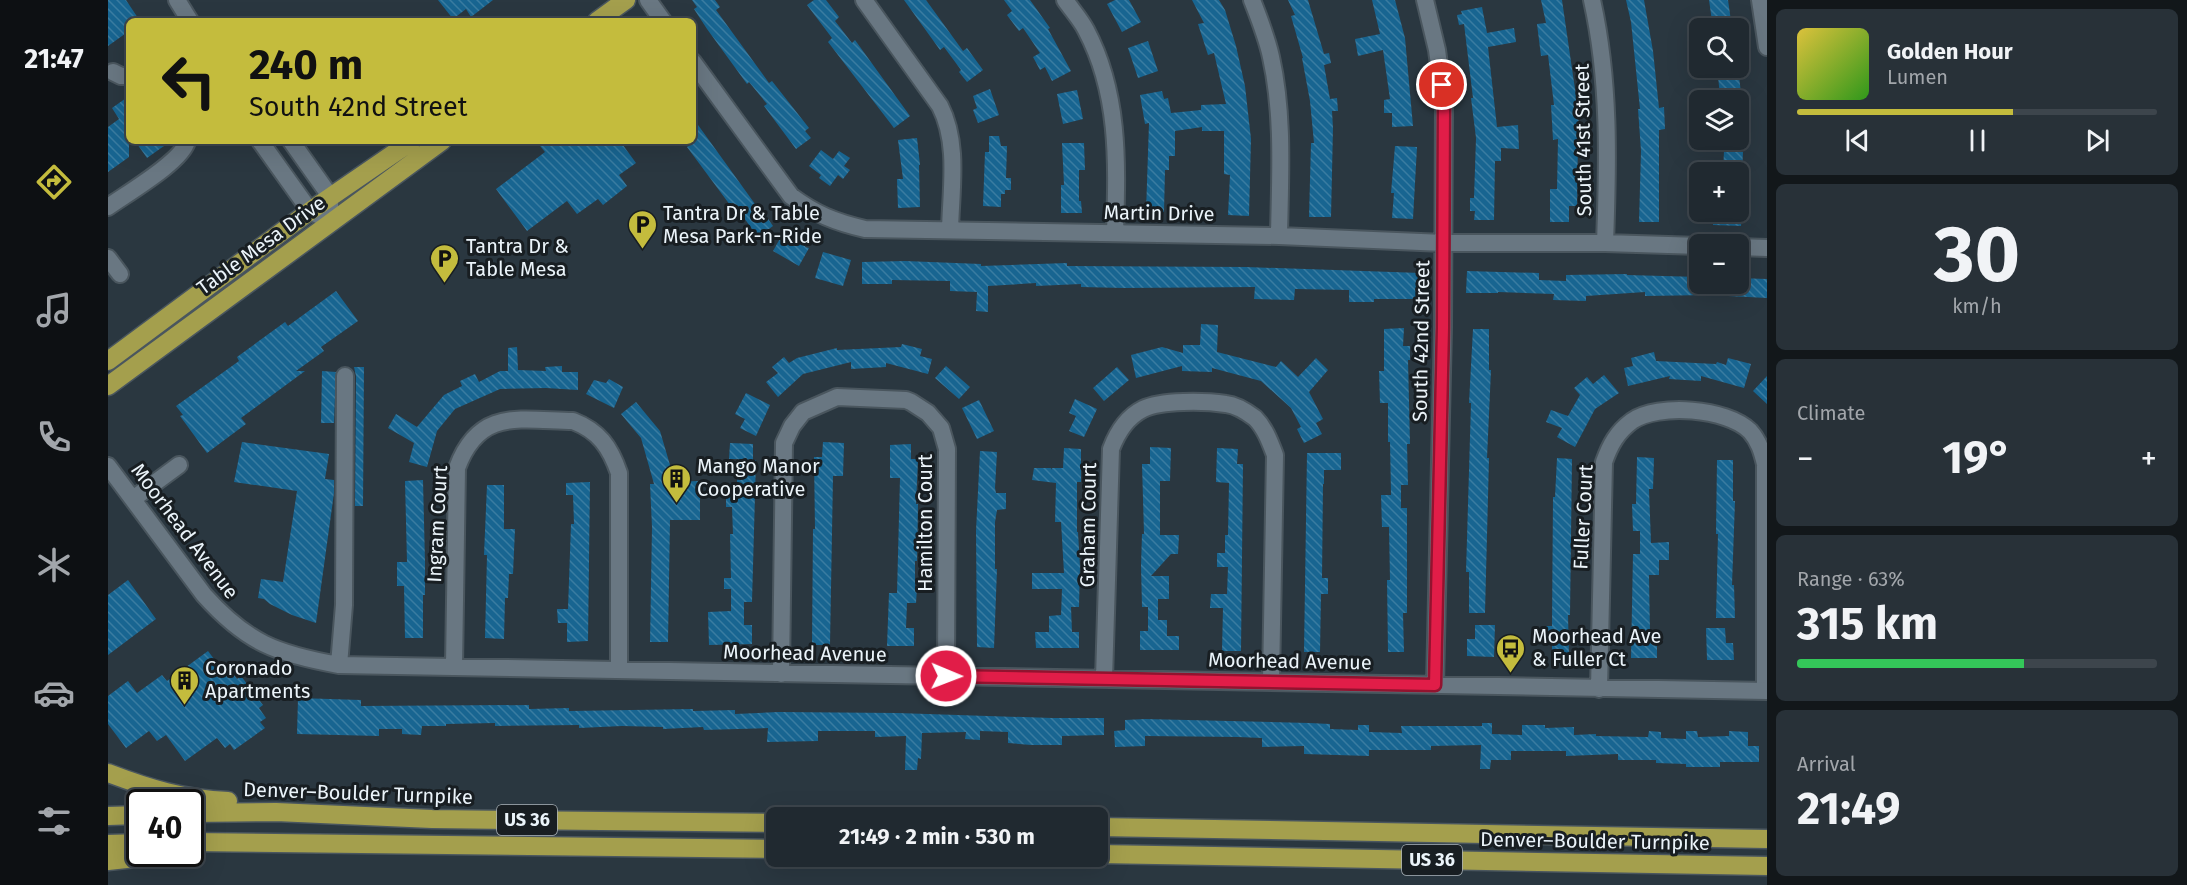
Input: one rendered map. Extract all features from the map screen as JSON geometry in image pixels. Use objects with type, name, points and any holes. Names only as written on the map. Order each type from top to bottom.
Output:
[{"type":"highway","points":[[601,18],[626,0]]},
{"type":"highway","name":"Table Mesa Drive","points":[[108,361],[330,196],[408,144]]},
{"type":"highway","name":"Table Mesa Drive","points":[[108,386],[438,144]]},
{"type":"highway","points":[[108,773],[150,789],[179,796],[236,802],[276,812]]},
{"type":"highway","name":"Denver–Boulder Turnpike","points":[[204,813],[276,812],[432,819],[766,823]]},
{"type":"highway","points":[[108,816],[126,815]]},
{"type":"highway","name":"Denver–Boulder Turnpike","points":[[1108,827],[1767,839]]},
{"type":"highway","name":"US 36","points":[[204,842],[766,849]]},
{"type":"highway","points":[[108,844],[126,843]]},
{"type":"highway","points":[[204,851],[243,843]]},
{"type":"highway","name":"Denver–Boulder Turnpike","points":[[1108,854],[1767,866]]},
{"type":"highway","points":[[108,861],[126,859]]},
{"type":"street","points":[[177,0],[188,18]]},
{"type":"street","points":[[648,0],[661,18]]},
{"type":"street","points":[[864,0],[948,120],[952,141],[950,230]]},
{"type":"street","points":[[1065,0],[1090,37],[1106,81],[1115,126],[1117,169],[1115,233]]},
{"type":"street","points":[[1252,0],[1271,54],[1276,83],[1281,147],[1278,236]]},
{"type":"street","name":"South 42nd Street","points":[[1425,0],[1437,50],[1444,102],[1435,685]]},
{"type":"street","name":"South 41st Street","points":[[1592,0],[1599,30],[1607,93],[1605,243]]},
{"type":"street","points":[[1760,0],[1767,47]]},
{"type":"street","name":"Martin Drive","points":[[696,66],[791,196],[809,210],[836,222],[865,229],[1278,236],[1443,243],[1689,246]]},
{"type":"street","points":[[108,207],[173,161],[185,149],[186,144]]},
{"type":"street","points":[[262,144],[310,211],[330,222],[330,196],[293,144]]},
{"type":"street","points":[[1749,247],[1767,248]]},
{"type":"street","points":[[108,258],[120,274]]},
{"type":"street","points":[[339,665],[344,605],[345,376]]},
{"type":"street","name":"Hamilton Court","points":[[781,674],[784,443],[792,426],[803,412],[837,397],[906,400],[928,412],[941,428],[947,449],[946,676]]},
{"type":"street","name":"Graham Court","points":[[1104,679],[1111,449],[1126,422],[1142,410],[1161,403],[1172,403],[1227,404],[1239,408],[1254,418],[1265,431],[1275,455],[1271,681]]},
{"type":"street","name":"Fuller Court","points":[[1599,689],[1604,462],[1618,433],[1634,420],[1652,412],[1689,411],[1724,415],[1739,422],[1751,432],[1760,445],[1766,464],[1766,692]]},
{"type":"street","name":"Ingram Court","points":[[454,667],[457,468],[463,453],[468,444],[483,429],[502,420],[573,421],[582,424],[600,437],[613,454],[619,473],[619,670]]},
{"type":"street","points":[[133,499],[179,465]]},
{"type":"street","name":"Moorhead Avenue","points":[[108,466],[221,615],[242,632],[283,652],[299,658],[339,665],[1766,692]]},
{"type":"building","points":[[108,0],[126,0],[138,18],[126,18],[126,33],[108,46]]},
{"type":"building","points":[[438,0],[493,0],[471,17],[466,9],[452,18]]},
{"type":"building","points":[[692,0],[715,0],[720,7],[716,10],[769,83],[772,81],[809,128],[805,131],[811,138],[796,149],[764,106],[767,104],[749,82],[747,84],[707,29],[694,9],[697,7]]},
{"type":"building","points":[[814,0],[826,0],[839,17],[835,21],[852,43],[855,40],[910,116],[894,128],[828,42],[832,38],[807,5]]},
{"type":"building","points":[[904,0],[926,0],[963,51],[967,48],[983,70],[967,82],[944,47],[940,50]]},
{"type":"building","points":[[1004,0],[1030,0],[1050,28],[1048,29],[1071,71],[1052,81],[1045,67],[1040,70],[1033,57],[1040,53],[1023,28],[1019,31],[1007,15],[1012,11]]},
{"type":"building","points":[[1115,0],[1129,0],[1141,22],[1122,32],[1107,4]]},
{"type":"building","points":[[1192,0],[1219,0],[1225,10],[1236,46],[1245,86],[1251,139],[1249,216],[1228,215],[1230,175],[1224,174],[1224,131],[1202,131],[1202,127],[1175,131],[1175,156],[1169,156],[1169,170],[1165,170],[1164,212],[1146,212],[1149,123],[1145,124],[1140,95],[1162,91],[1164,99],[1168,98],[1171,113],[1201,110],[1201,105],[1226,104],[1214,53],[1208,55],[1198,24],[1204,23]]},
{"type":"building","points":[[1288,0],[1308,0],[1324,54],[1329,53],[1331,63],[1324,65],[1330,99],[1337,98],[1338,111],[1332,111],[1331,217],[1309,217],[1311,143],[1314,143],[1310,101],[1303,58],[1291,16],[1295,15]]},
{"type":"building","points":[[1372,0],[1395,0],[1405,38],[1413,126],[1392,127],[1392,113],[1384,113],[1384,100],[1390,99],[1383,50],[1358,56],[1355,39],[1380,34]]},
{"type":"building","points":[[1541,0],[1562,0],[1577,103],[1580,138],[1578,138],[1577,206],[1569,206],[1569,222],[1550,222],[1550,189],[1557,189],[1558,139],[1553,140],[1551,105],[1554,105],[1548,55],[1541,56],[1537,24],[1546,23]]},
{"type":"building","points":[[1626,0],[1644,0],[1653,51],[1659,108],[1664,107],[1665,129],[1659,130],[1659,222],[1639,222],[1641,151],[1638,109],[1640,109],[1631,22]]},
{"type":"building","points":[[1709,0],[1728,0],[1731,18],[1712,18]]},
{"type":"building","points":[[1482,7],[1487,33],[1514,28],[1516,42],[1488,47],[1497,127],[1518,125],[1519,149],[1501,148],[1501,161],[1495,161],[1494,220],[1474,220],[1475,211],[1470,211],[1470,198],[1474,198],[1476,138],[1464,24],[1459,25],[1457,15],[1462,14],[1461,11]]},
{"type":"building","points":[[1148,41],[1158,71],[1138,78],[1128,48]]},
{"type":"building","points":[[1718,78],[1739,78],[1741,90],[1719,90]]},
{"type":"building","points":[[990,89],[999,115],[978,123],[973,110],[977,108],[973,96]]},
{"type":"building","points":[[1077,90],[1083,119],[1063,124],[1057,94]]},
{"type":"building","points":[[126,98],[126,144],[129,144],[129,157],[108,172],[108,127],[119,119],[112,108]]},
{"type":"building","points":[[696,122],[773,226],[758,237],[733,203],[730,205],[687,147],[696,144]]},
{"type":"building","points":[[989,136],[999,136],[1001,146],[1007,146],[1006,178],[1011,178],[1011,190],[1005,190],[1005,194],[1001,194],[1001,207],[983,206],[985,152],[989,152]]},
{"type":"building","points":[[917,138],[920,165],[920,207],[898,208],[897,179],[903,179],[898,140]]},
{"type":"building","points":[[1062,143],[1084,143],[1085,170],[1079,170],[1079,201],[1081,201],[1082,213],[1061,213],[1061,185],[1064,185]]},
{"type":"building","points":[[137,144],[167,144],[147,158]]},
{"type":"building","points":[[538,144],[622,144],[636,163],[619,175],[627,186],[603,205],[598,199],[577,214],[567,201],[527,231],[496,189],[545,152]]},
{"type":"building","points":[[1395,146],[1417,147],[1413,219],[1392,218],[1394,193],[1391,193]]},
{"type":"building","points":[[821,150],[833,159],[839,151],[850,158],[844,166],[850,170],[843,179],[838,175],[830,186],[809,166]]},
{"type":"building","points":[[1724,151],[1743,152],[1742,162],[1723,162]]},
{"type":"building","points":[[1713,222],[1741,222],[1741,226],[1713,225]]},
{"type":"building","points":[[782,235],[794,242],[796,238],[806,243],[805,247],[809,248],[799,266],[773,251]]},
{"type":"building","points":[[823,252],[851,260],[843,286],[815,278]]},
{"type":"building","points":[[862,262],[981,264],[981,266],[1067,263],[1067,266],[1246,267],[1421,273],[1421,291],[1416,291],[1417,299],[1374,299],[1374,302],[1349,302],[1349,290],[1295,289],[1294,300],[1254,299],[1255,287],[1124,288],[1081,287],[1081,284],[1036,286],[1036,283],[988,286],[988,312],[976,311],[977,292],[950,291],[950,281],[892,280],[892,284],[862,284]]},
{"type":"building","points":[[1467,271],[1539,273],[1539,280],[1566,281],[1566,275],[1627,274],[1689,277],[1689,294],[1749,294],[1749,278],[1767,279],[1767,298],[1709,295],[1645,296],[1645,292],[1586,296],[1586,301],[1553,300],[1554,294],[1466,293]]},
{"type":"building","points":[[336,291],[358,321],[321,347],[324,351],[296,371],[305,371],[241,418],[246,424],[207,453],[180,416],[183,415],[176,406],[239,361],[237,357],[285,322],[288,326]]},
{"type":"building","points":[[1201,324],[1218,325],[1217,352],[1276,367],[1281,361],[1298,377],[1316,358],[1328,370],[1309,392],[1323,419],[1316,423],[1322,434],[1304,443],[1297,429],[1301,427],[1291,408],[1261,381],[1212,368],[1212,372],[1182,371],[1182,366],[1136,378],[1131,355],[1162,347],[1183,353],[1183,345],[1200,345]]},
{"type":"building","points":[[1404,328],[1403,346],[1410,346],[1408,485],[1401,485],[1401,508],[1407,508],[1407,613],[1403,613],[1404,652],[1388,652],[1389,527],[1382,527],[1381,495],[1391,495],[1390,442],[1388,442],[1388,403],[1380,403],[1379,371],[1384,371],[1384,329]]},
{"type":"building","points":[[1473,329],[1489,329],[1489,370],[1491,370],[1487,458],[1489,458],[1485,613],[1469,613],[1469,572],[1466,572],[1471,403],[1469,403]]},
{"type":"building","points":[[902,344],[922,349],[920,356],[932,359],[928,374],[886,363],[886,367],[851,369],[851,362],[803,374],[778,397],[766,382],[778,373],[772,367],[784,357],[789,363],[797,358],[837,348],[837,350],[901,347]]},
{"type":"building","points":[[517,347],[518,370],[546,371],[545,367],[562,366],[562,372],[578,372],[578,390],[500,389],[455,409],[437,431],[427,467],[409,462],[414,443],[388,428],[396,414],[417,427],[444,395],[462,386],[460,381],[475,374],[479,382],[500,371],[508,371],[508,348]]},
{"type":"building","points":[[1654,352],[1656,361],[1716,364],[1717,362],[1726,365],[1728,358],[1751,364],[1744,388],[1701,376],[1701,381],[1669,379],[1670,376],[1628,386],[1624,368],[1633,366],[1631,358]]},
{"type":"building","points":[[946,366],[970,387],[959,399],[935,378]]},
{"type":"building","points":[[354,367],[364,367],[363,506],[355,506],[356,376]]},
{"type":"building","points":[[1117,367],[1129,380],[1104,401],[1093,388]]},
{"type":"building","points":[[322,371],[336,372],[334,423],[321,423]]},
{"type":"building","points":[[1604,375],[1619,393],[1595,409],[1575,447],[1557,437],[1562,428],[1546,422],[1551,410],[1568,416],[1580,395],[1574,388],[1587,377],[1593,384]]},
{"type":"building","points":[[1767,376],[1767,404],[1753,391]]},
{"type":"building","points":[[609,379],[623,387],[614,408],[586,394],[594,380],[606,383]]},
{"type":"building","points":[[746,393],[770,405],[756,436],[740,428],[745,419],[735,414]]},
{"type":"building","points":[[1075,399],[1097,409],[1084,437],[1069,431],[1076,416],[1069,413]]},
{"type":"building","points":[[979,400],[994,431],[977,439],[962,408]]},
{"type":"building","points":[[636,402],[660,431],[675,482],[698,481],[698,492],[700,492],[700,520],[670,520],[668,642],[650,642],[652,527],[650,484],[654,484],[641,438],[621,414]]},
{"type":"building","points":[[242,442],[329,454],[325,479],[334,480],[334,493],[316,623],[292,615],[258,598],[261,579],[283,582],[297,491],[234,482]]},
{"type":"building","points":[[823,442],[844,443],[843,476],[833,476],[830,645],[812,645],[814,457],[822,457]]},
{"type":"building","points":[[730,443],[753,444],[753,460],[756,460],[752,602],[744,602],[744,625],[752,625],[752,644],[709,645],[708,612],[731,611],[731,589],[724,589],[724,578],[731,578],[730,534],[733,534],[732,507],[726,507],[726,484],[737,483],[738,459],[729,459]]},
{"type":"building","points":[[911,444],[911,459],[918,459],[917,561],[915,561],[915,588],[917,588],[916,603],[907,603],[906,628],[914,628],[914,646],[887,646],[889,593],[897,593],[900,478],[890,478],[890,445]]},
{"type":"building","points":[[1150,447],[1171,448],[1170,481],[1160,481],[1160,535],[1179,535],[1178,554],[1171,554],[1151,576],[1169,576],[1169,599],[1158,599],[1158,620],[1167,620],[1167,636],[1179,636],[1179,650],[1140,650],[1140,631],[1148,631],[1148,607],[1142,607],[1141,566],[1142,534],[1144,534],[1142,464],[1150,464]]},
{"type":"building","points":[[1064,448],[1081,449],[1081,482],[1077,482],[1079,607],[1071,607],[1072,632],[1079,632],[1079,648],[1036,648],[1035,632],[1049,632],[1049,616],[1061,615],[1062,589],[1032,589],[1032,573],[1064,573],[1061,522],[1055,522],[1056,483],[1032,480],[1034,468],[1051,468],[1051,470],[1052,468],[1063,468]]},
{"type":"building","points":[[1217,448],[1238,449],[1237,464],[1243,464],[1241,651],[1222,651],[1223,608],[1210,608],[1211,594],[1227,594],[1228,567],[1217,567],[1217,553],[1225,553],[1225,535],[1228,535],[1229,483],[1216,482]]},
{"type":"building","points":[[980,451],[997,452],[996,493],[1006,493],[1006,509],[997,510],[995,522],[995,569],[997,569],[994,648],[977,647],[976,531]]},
{"type":"building","points":[[1307,453],[1341,453],[1341,470],[1324,470],[1322,578],[1328,578],[1328,594],[1321,594],[1320,652],[1304,652]]},
{"type":"building","points":[[1637,457],[1654,458],[1653,489],[1649,489],[1651,543],[1669,542],[1669,560],[1659,560],[1659,575],[1649,575],[1650,633],[1657,633],[1657,658],[1631,658],[1633,554],[1640,554],[1640,531],[1633,531],[1632,504],[1636,504]]},
{"type":"building","points":[[1557,458],[1572,459],[1569,656],[1552,656],[1552,640],[1547,640],[1546,626],[1552,626],[1553,497],[1555,497]]},
{"type":"building","points":[[1717,460],[1733,460],[1733,501],[1735,501],[1732,585],[1734,585],[1735,618],[1716,618]]},
{"type":"building","points":[[423,480],[425,595],[423,595],[423,638],[405,638],[404,586],[397,586],[397,562],[407,562],[405,481]]},
{"type":"building","points":[[590,482],[588,641],[567,642],[567,623],[558,623],[557,609],[568,609],[571,524],[574,524],[573,495],[566,495],[566,483]]},
{"type":"building","points":[[487,485],[504,485],[504,529],[515,529],[513,574],[509,574],[508,598],[505,598],[504,639],[485,638],[487,555],[484,555]]},
{"type":"building","points":[[128,580],[156,619],[108,655],[108,595]]},
{"type":"building","points":[[1475,625],[1495,625],[1494,657],[1467,656],[1467,639],[1475,639]]},
{"type":"building","points":[[1706,628],[1725,628],[1726,643],[1733,643],[1734,660],[1707,660]]},
{"type":"building","name":"Coronado Apartments","points":[[208,651],[220,667],[225,663],[237,679],[241,676],[263,705],[259,708],[266,718],[260,722],[265,728],[234,750],[230,744],[225,748],[217,738],[185,761],[166,735],[157,741],[149,731],[126,748],[108,724],[108,696],[128,681],[137,693],[162,675],[167,681]]},
{"type":"building","points":[[298,698],[361,700],[361,706],[529,705],[529,709],[569,708],[569,711],[693,709],[693,711],[735,710],[735,714],[897,713],[1104,718],[1104,735],[1062,736],[1062,745],[1031,745],[1008,743],[1008,732],[980,731],[980,740],[965,739],[966,732],[922,733],[921,759],[918,758],[917,770],[905,770],[906,736],[875,737],[875,731],[818,731],[818,741],[767,742],[768,728],[704,730],[703,727],[663,729],[663,727],[622,726],[579,728],[579,725],[495,726],[495,723],[422,726],[421,735],[402,734],[402,729],[379,729],[379,736],[297,734]]},
{"type":"building","points":[[1125,720],[1330,724],[1330,729],[1358,730],[1358,725],[1369,725],[1369,732],[1402,733],[1401,726],[1482,726],[1482,723],[1492,723],[1492,734],[1522,735],[1522,725],[1545,725],[1545,728],[1574,727],[1574,735],[1648,737],[1649,731],[1661,732],[1661,738],[1686,739],[1686,731],[1697,731],[1698,737],[1729,736],[1729,731],[1748,732],[1748,746],[1759,746],[1759,762],[1720,762],[1720,767],[1686,767],[1686,764],[1656,763],[1656,760],[1618,760],[1618,754],[1566,756],[1566,751],[1511,751],[1511,760],[1491,760],[1490,769],[1480,769],[1481,745],[1431,746],[1431,750],[1369,750],[1369,756],[1304,754],[1304,746],[1262,747],[1262,738],[1145,736],[1145,746],[1115,747],[1114,731],[1125,730]]},
{"type":"place","name":"Tantra Dr & Table Mesa Park-n-Ride","points":[[642,250]]},
{"type":"place","name":"Tantra Dr & Table Mesa","points":[[445,284]]},
{"type":"place","name":"Mango Manor Cooperative","points":[[676,504]]},
{"type":"place","name":"Moorhead Ave & Fuller Ct","points":[[1511,674]]},
{"type":"place","name":"Coronado Apartments","points":[[184,706]]},
{"type":"route","points":[[946,676],[1435,685],[1443,328],[1444,102],[1442,85]]}]
